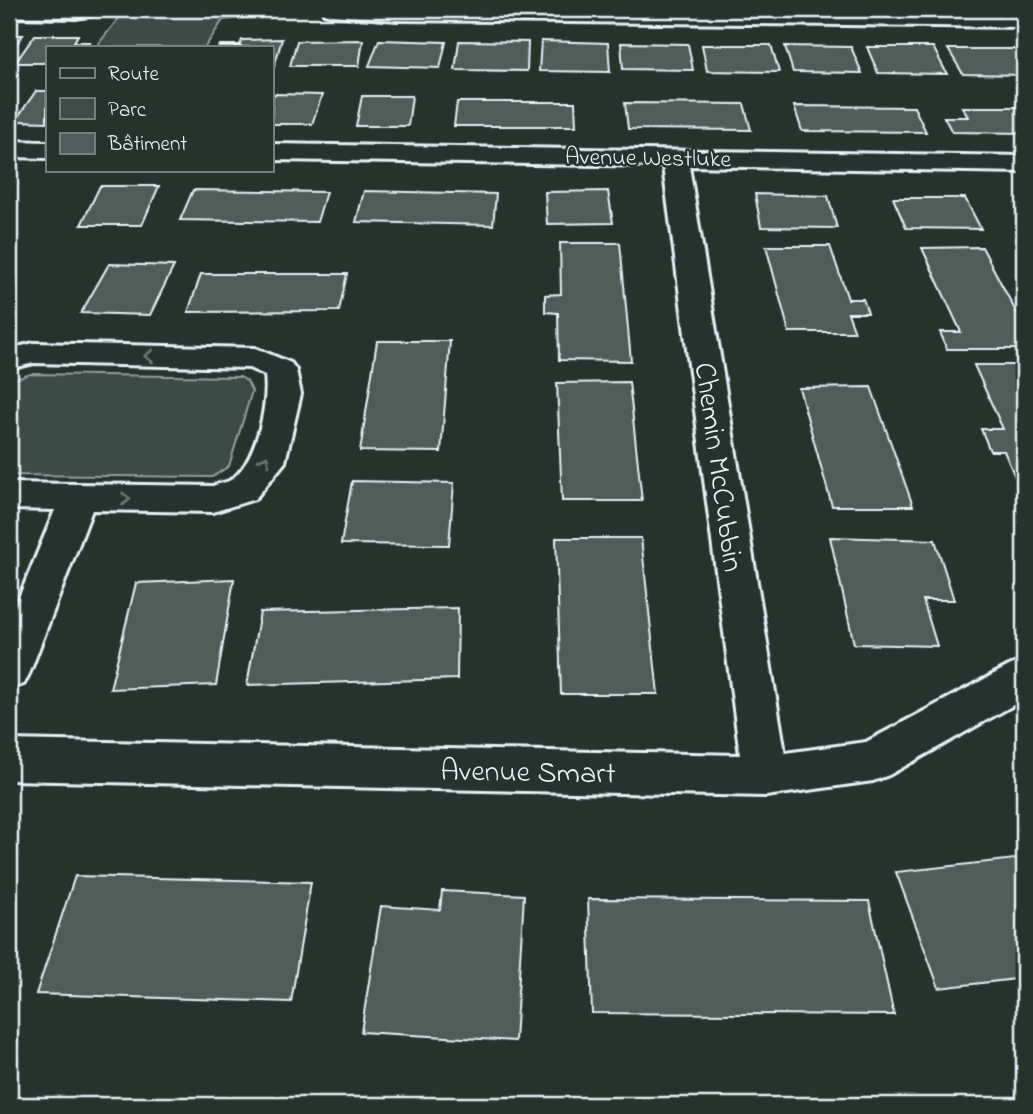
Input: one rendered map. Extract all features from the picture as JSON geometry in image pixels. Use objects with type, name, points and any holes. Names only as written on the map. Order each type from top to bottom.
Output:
[{"type":"street","points":[[9,11],[76,12],[97,9]]},
{"type":"street","points":[[331,9],[397,14],[568,13],[1024,21]]},
{"type":"street","points":[[9,149],[46,150]]},
{"type":"street","name":"Avenue Westluke","points":[[273,152],[1017,164]]},
{"type":"street","name":"Chemin McCubbin","points":[[675,157],[766,776]]},
{"type":"street","points":[[1017,164],[1024,192]]},
{"type":"street","points":[[9,359],[33,354],[255,358],[280,370],[284,394],[267,462],[242,490],[213,499],[9,496]]},
{"type":"street","points":[[9,672],[78,499]]},
{"type":"street","name":"Avenue Smart","points":[[9,760],[766,776],[873,761],[1024,678]]},
{"type":"green space","points":[[133,9],[272,9],[267,16],[223,20],[206,46],[97,46],[118,19],[114,15]]},
{"type":"green space","points":[[31,374],[240,377],[247,381],[252,391],[229,466],[212,477],[9,475],[9,381]]},
{"type":"building","points":[[9,35],[23,35],[9,54]]},
{"type":"building","points":[[35,35],[78,35],[74,42],[90,42],[88,46],[46,46],[46,63],[15,63]]},
{"type":"building","points":[[282,39],[274,67],[273,46],[220,46],[240,45],[242,40]]},
{"type":"building","points":[[363,40],[359,66],[290,66],[297,41]]},
{"type":"building","points":[[379,40],[446,42],[440,68],[369,66]]},
{"type":"building","points":[[459,41],[528,42],[527,71],[455,70]]},
{"type":"building","points":[[541,41],[608,43],[610,72],[539,71]]},
{"type":"building","points":[[621,43],[688,44],[693,70],[623,69]]},
{"type":"building","points":[[702,45],[771,45],[779,72],[707,71]]},
{"type":"building","points":[[785,46],[851,47],[862,73],[793,72]]},
{"type":"building","points":[[867,47],[933,47],[947,74],[878,73]]},
{"type":"building","points":[[948,49],[1014,49],[1024,63],[1024,75],[963,74]]},
{"type":"building","points":[[36,91],[46,91],[46,122],[15,121]]},
{"type":"building","points":[[273,94],[322,95],[312,124],[273,124]]},
{"type":"building","points":[[362,96],[412,96],[408,126],[356,126]]},
{"type":"building","points":[[457,102],[575,102],[576,126],[454,126]]},
{"type":"building","points":[[625,103],[744,104],[751,130],[628,129]]},
{"type":"building","points":[[794,106],[914,107],[926,132],[802,131]]},
{"type":"building","points":[[962,107],[1024,107],[1024,133],[952,132],[944,117],[968,117]]},
{"type":"building","points":[[100,186],[159,186],[142,225],[81,225]]},
{"type":"building","points":[[193,190],[326,192],[317,222],[180,220]]},
{"type":"building","points":[[364,191],[496,194],[493,225],[356,222]]},
{"type":"building","points":[[608,191],[613,223],[547,224],[545,192]]},
{"type":"building","points":[[755,194],[828,196],[837,228],[761,227]]},
{"type":"building","points":[[893,198],[965,198],[981,229],[906,228]]},
{"type":"building","points":[[560,243],[620,243],[631,361],[559,360],[558,313],[545,312],[545,295],[561,294]]},
{"type":"building","points":[[766,246],[830,246],[848,299],[863,299],[868,313],[848,313],[855,332],[789,332]]},
{"type":"building","points":[[982,247],[1024,327],[1024,349],[947,349],[940,332],[961,332],[922,248]]},
{"type":"building","points":[[109,264],[174,266],[150,315],[81,313]]},
{"type":"building","points":[[201,274],[347,274],[339,311],[188,312]]},
{"type":"building","points":[[377,341],[450,341],[441,452],[360,451]]},
{"type":"building","points":[[974,365],[1024,365],[1024,498],[1004,451],[990,451],[981,429],[1003,429]]},
{"type":"building","points":[[629,382],[642,501],[562,501],[557,383]]},
{"type":"building","points":[[871,387],[913,506],[832,506],[799,388]]},
{"type":"building","points":[[352,481],[454,483],[449,545],[341,544]]},
{"type":"building","points":[[830,537],[935,540],[954,600],[923,600],[937,646],[854,644]]},
{"type":"building","points":[[556,538],[641,538],[658,694],[561,694]]},
{"type":"building","points":[[234,579],[216,685],[110,689],[136,583]]},
{"type":"building","points":[[458,608],[457,679],[247,685],[260,612]]},
{"type":"building","points":[[1024,858],[1024,978],[939,988],[896,872]]},
{"type":"building","points":[[75,876],[311,882],[291,1002],[36,994]]},
{"type":"building","points":[[442,891],[524,895],[515,1041],[361,1032],[381,906],[440,910]]},
{"type":"building","points":[[588,899],[869,901],[894,1015],[592,1013]]}]
